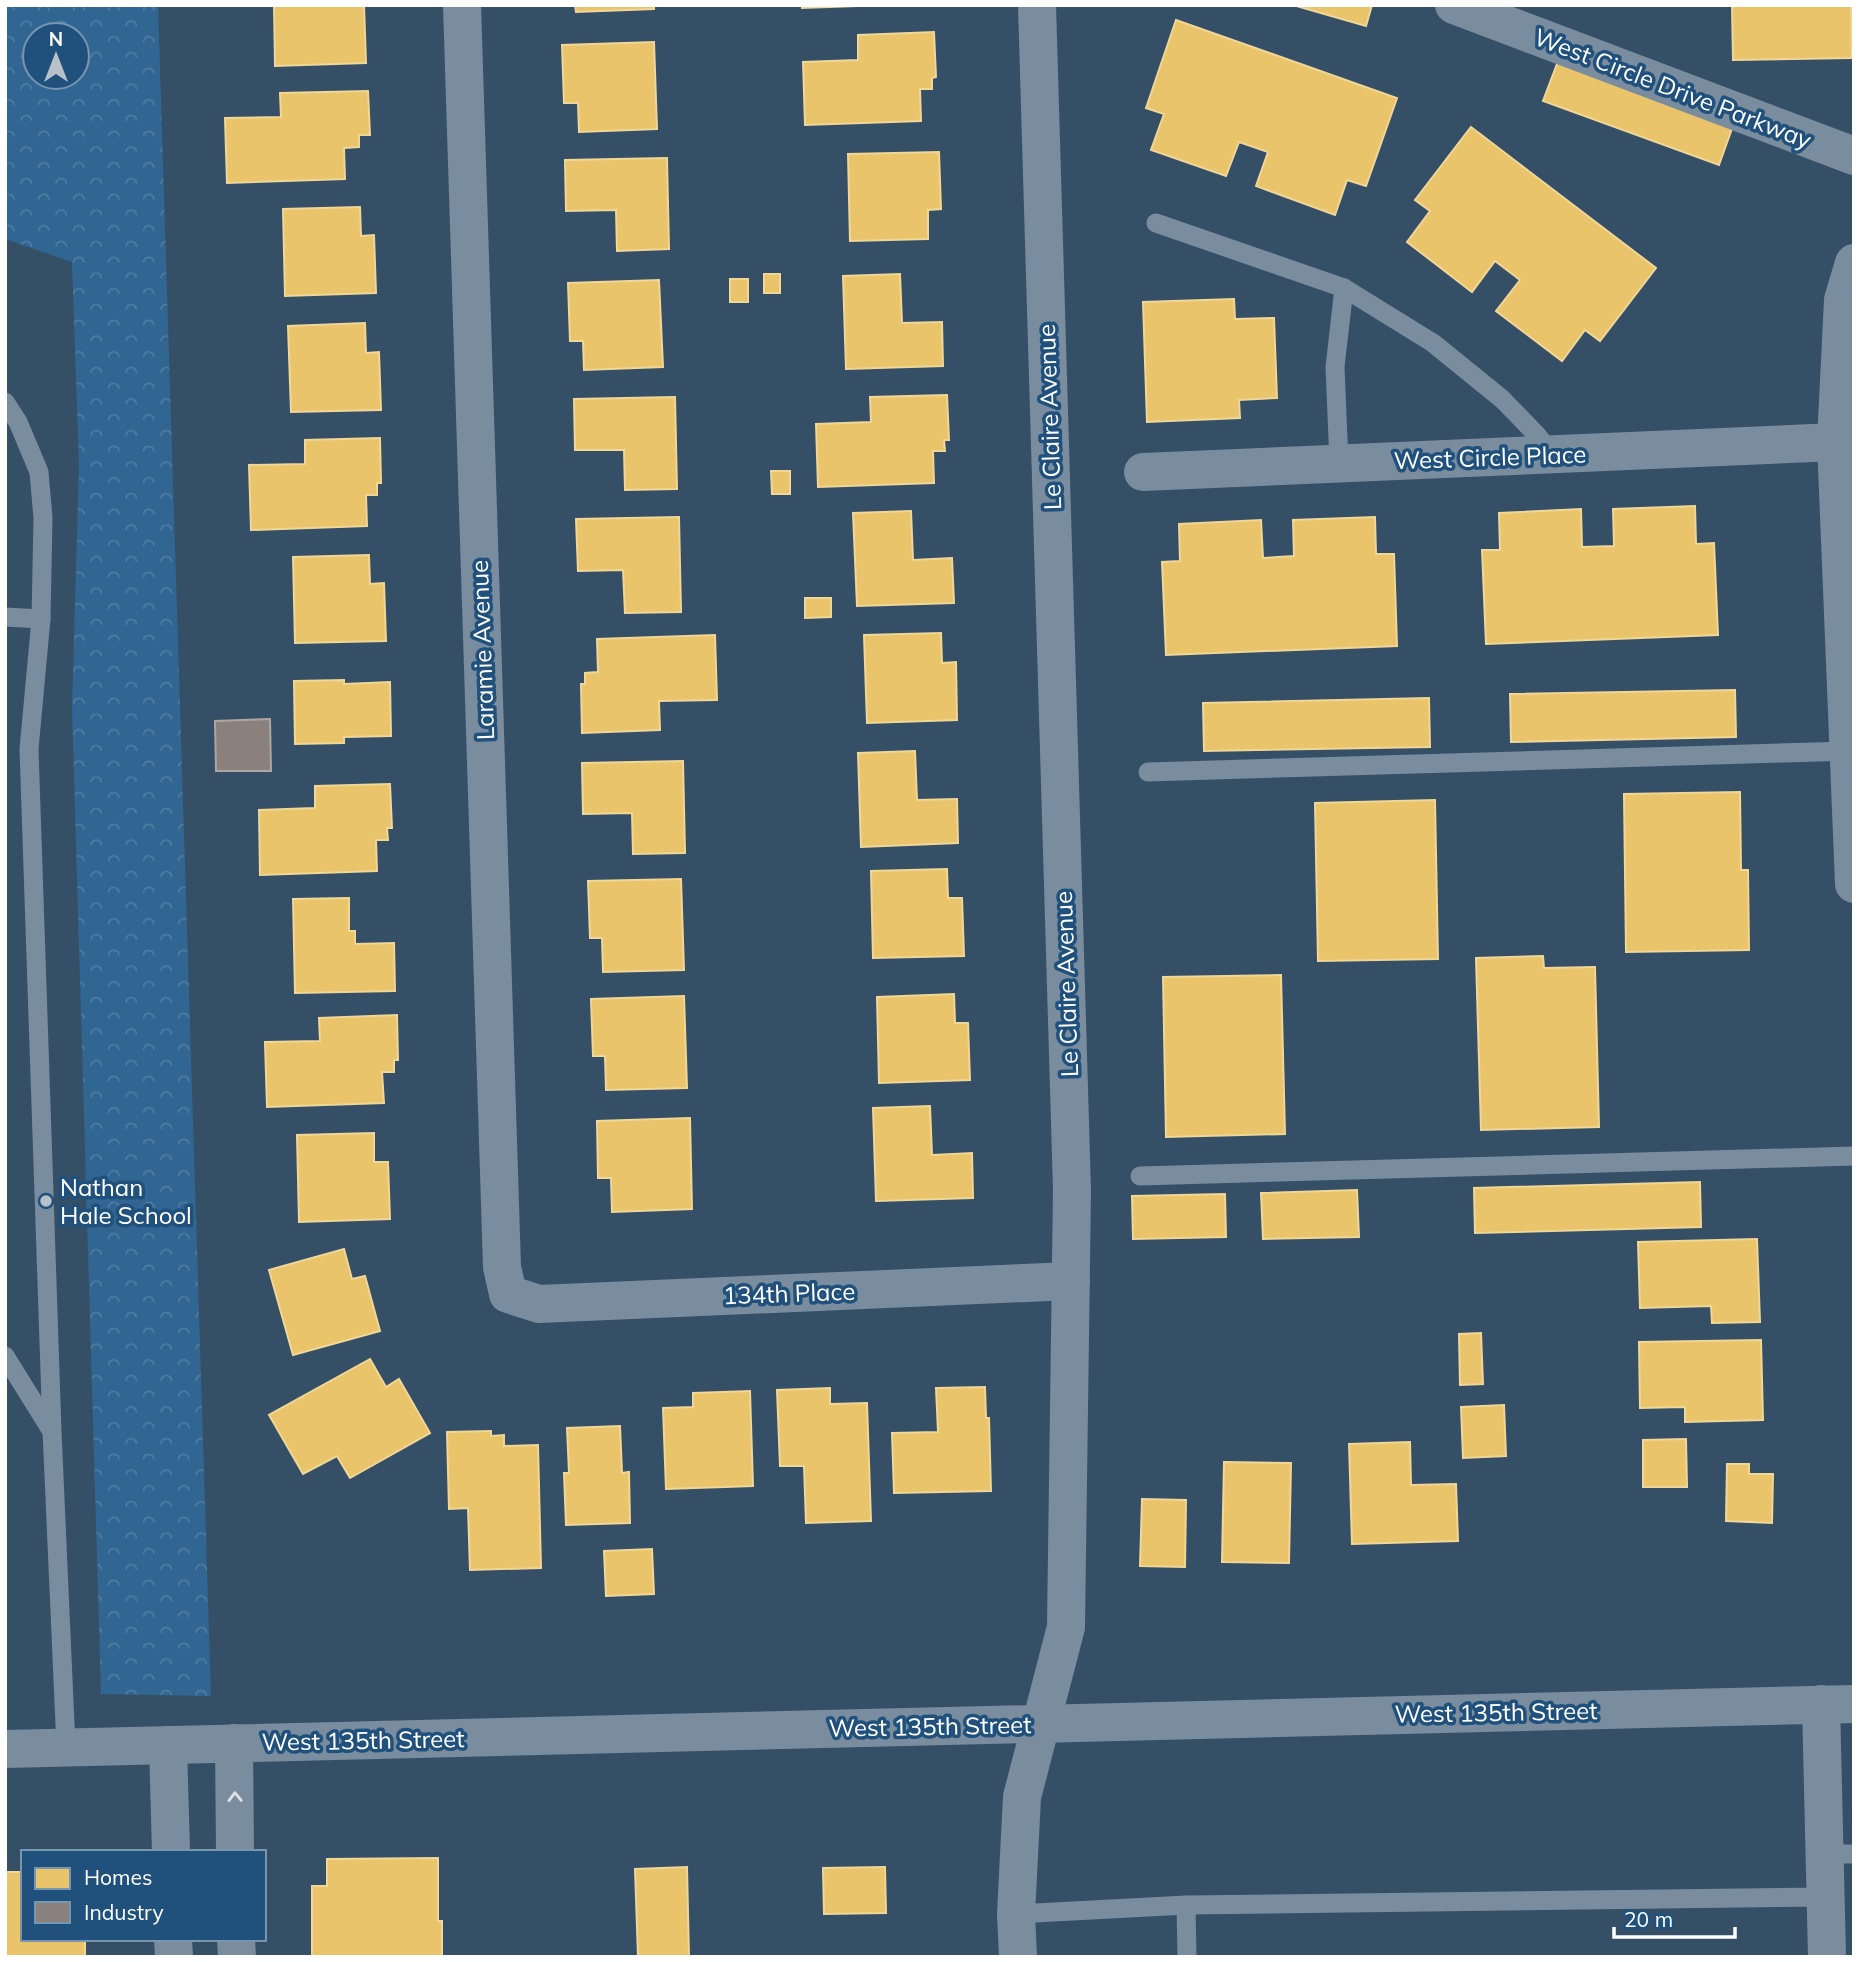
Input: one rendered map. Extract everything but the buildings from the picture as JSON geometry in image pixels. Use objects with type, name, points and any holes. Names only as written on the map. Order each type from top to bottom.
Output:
[{"type":"street","name":"Laramie Avenue","points":[[462,5],[502,1267],[508,1294]]},
{"type":"street","name":"Le Claire Avenue","points":[[1018,1957],[1016,1914],[1022,1797],[1066,1627],[1072,1190],[1037,5]]},
{"type":"street","name":"West Circle Drive Parkway","points":[[1454,5],[1854,156]]},
{"type":"street","points":[[1854,263],[1843,300],[1836,442],[1847,559],[1849,751],[1854,884]]},
{"type":"street","name":"West Circle Place","points":[[1143,472],[1836,442]]},
{"type":"street","name":"134th Place","points":[[508,1294],[539,1304],[1071,1282]]},
{"type":"street","points":[[1827,1957],[1826,1897],[1839,1854],[1837,1704]]},
{"type":"street","name":"West 135th Street","points":[[5,1749],[1837,1704]]},
{"type":"street","points":[[234,1743],[235,1850]]},
{"type":"street","points":[[168,1745],[171,1850]]},
{"type":"lane","points":[[1156,223],[1344,288],[1433,343],[1502,399],[1552,454]]},
{"type":"lane","points":[[1339,463],[1335,367],[1344,288]]},
{"type":"lane","points":[[5,402],[18,422],[39,472],[43,518],[41,619],[29,749],[52,1431],[66,1747]]},
{"type":"lane","points":[[5,617],[41,619]]},
{"type":"lane","points":[[1148,772],[1849,751]]},
{"type":"lane","points":[[1140,1176],[1854,1156]]},
{"type":"lane","points":[[5,1356],[52,1431]]},
{"type":"lane","points":[[1016,1914],[1186,1905],[1826,1897]]},
{"type":"lane","points":[[1186,1905],[1187,1957]]},
{"type":"green space","points":[[5,5],[158,5],[211,1696],[101,1694],[72,708],[79,465],[72,262],[5,239]]},
{"type":"place","name":"Nathan Hale School","points":[[46,1201]]}]
